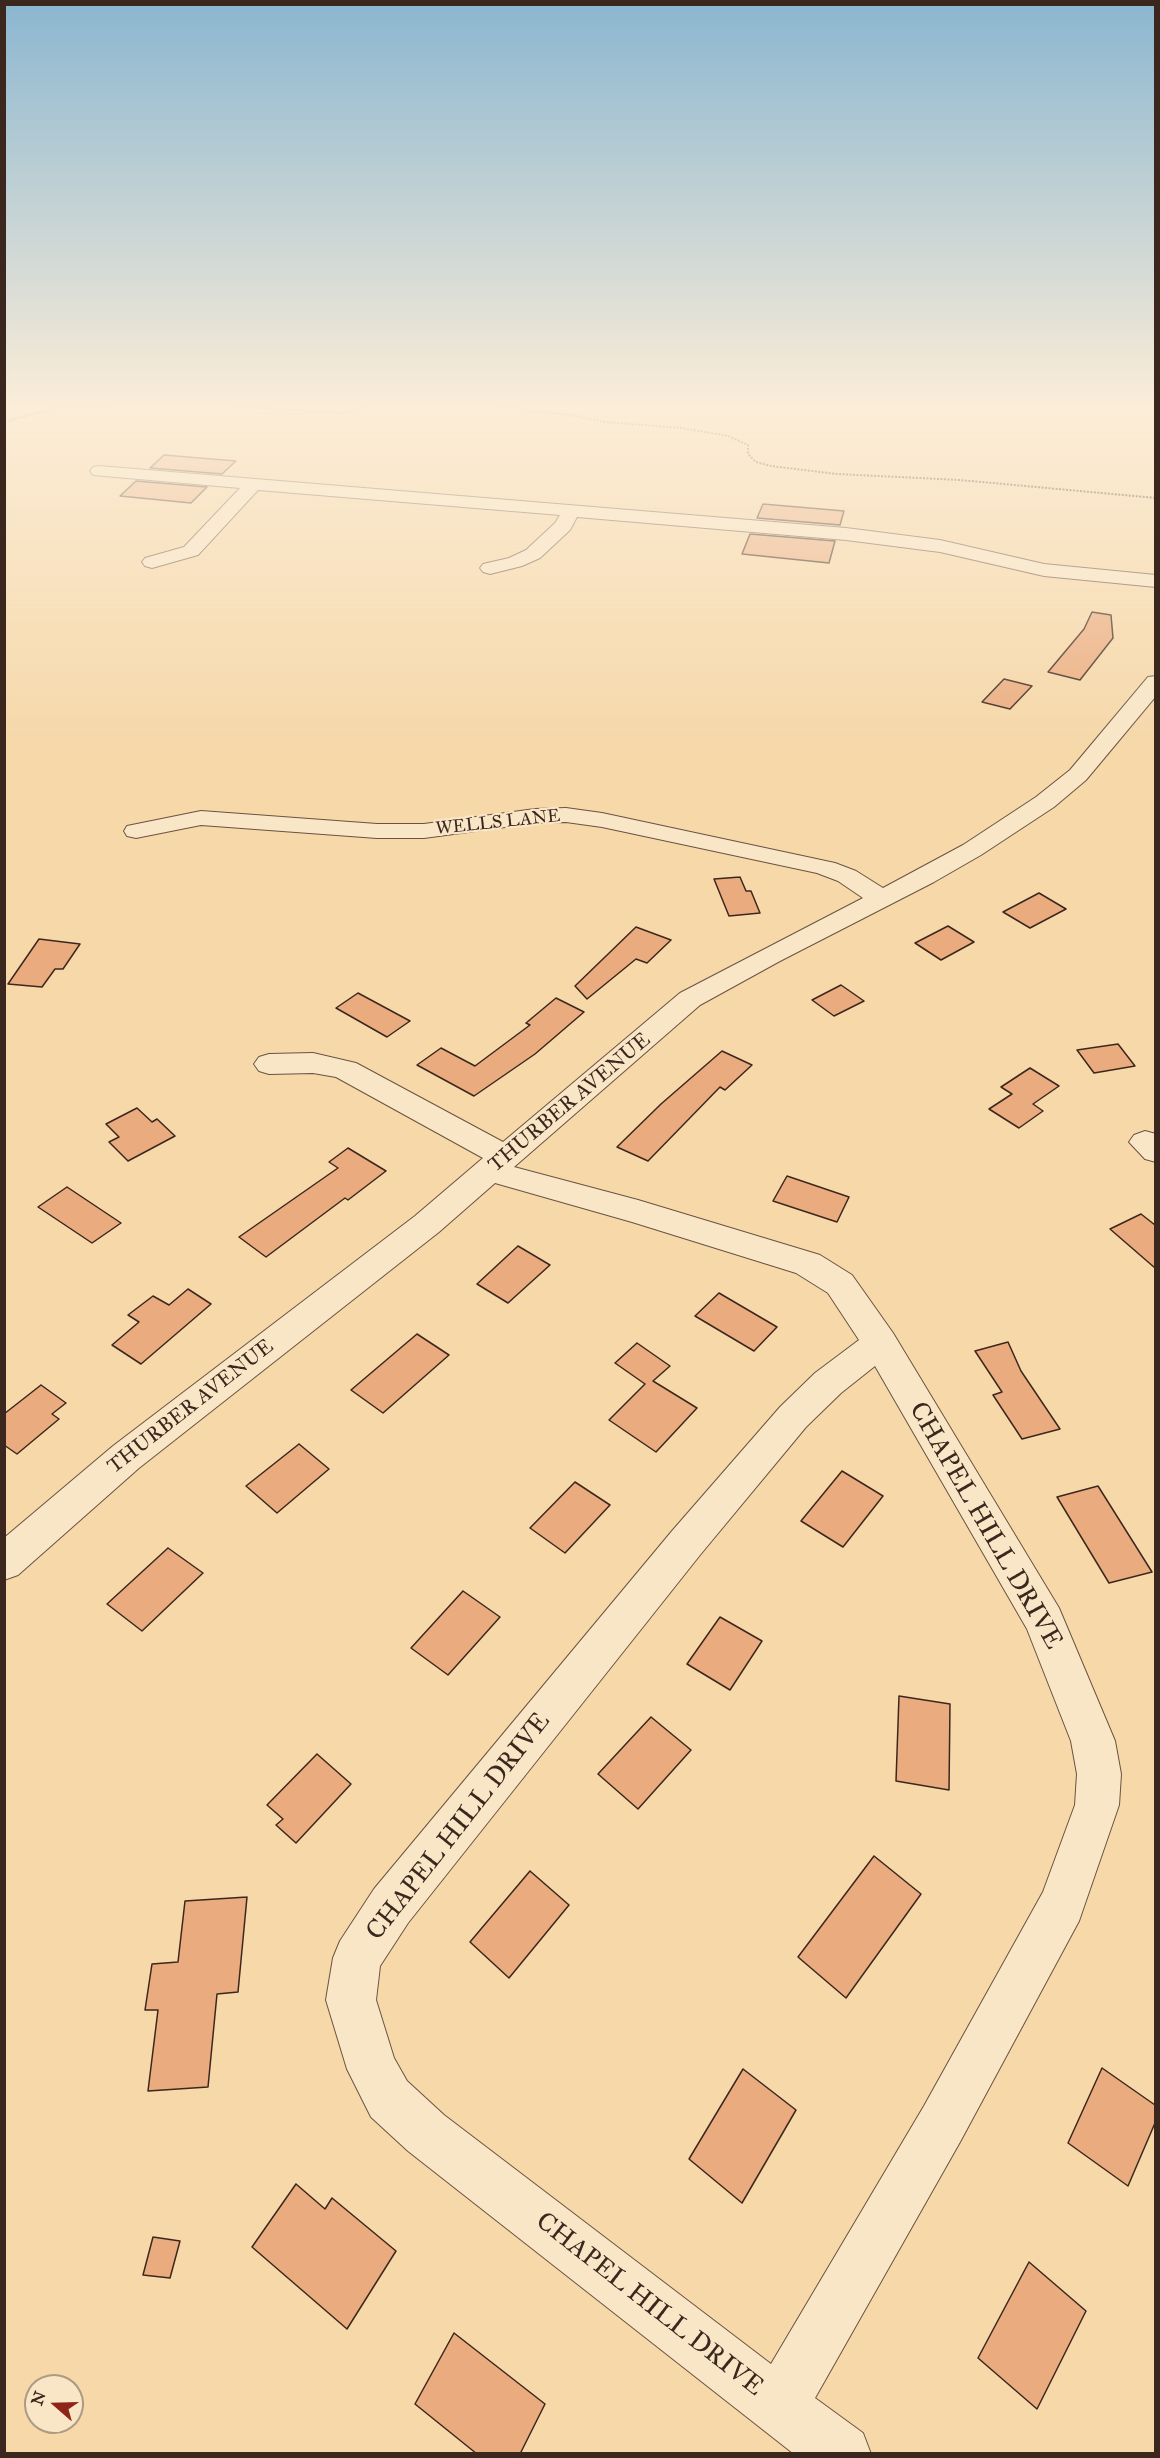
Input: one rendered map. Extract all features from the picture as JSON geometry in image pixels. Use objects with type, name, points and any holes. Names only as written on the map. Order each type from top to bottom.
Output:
[{"type":"street","points":[[152,562],[191,551],[219,521]]},
{"type":"street","points":[[490,568],[515,562],[533,554],[566,521]]},
{"type":"street","points":[[680,521],[896,540],[940,546],[1044,570],[1155,581]]},
{"type":"street","name":"THURBER AVENUE","points":[[4,1563],[126,1457],[373,1267],[498,1164],[690,999],[770,955],[884,899],[972,849],[1045,802],[1078,775],[1155,682]]},
{"type":"street","name":"WELLS LANE","points":[[136,831],[201,818],[377,831],[424,831],[535,816],[566,816],[602,820],[816,866],[847,876],[884,899]]},
{"type":"street","name":"CHAPEL HILL DRIVE","points":[[269,1064],[313,1063],[346,1070],[498,1164],[808,1264],[840,1284],[880,1343],[1044,1621],[1093,1741],[1099,1774],[1097,1804],[1062,1904],[942,2124],[779,2406],[426,2133],[389,2099],[372,2069],[351,2000],[357,1958],[406,1887],[686,1544],[793,1417],[828,1383],[880,1343]]},
{"type":"street","points":[[779,2406],[842,2454]]},
{"type":"building","points":[[789,521],[841,521],[840,525]]},
{"type":"building","points":[[750,534],[835,541],[829,563],[742,554]]},
{"type":"building","points":[[1092,612],[1111,615],[1113,638],[1080,680],[1048,672],[1084,629]]},
{"type":"building","points":[[1004,679],[1032,686],[1010,709],[982,702]]},
{"type":"building","points":[[740,877],[746,891],[751,891],[760,913],[729,916],[714,879]]},
{"type":"building","points":[[1039,893],[1066,909],[1030,928],[1003,912]]},
{"type":"building","points":[[948,926],[974,942],[941,960],[915,943]]},
{"type":"building","points":[[636,927],[671,940],[647,963],[636,959],[587,999],[575,986]]},
{"type":"building","points":[[39,939],[80,944],[63,969],[55,969],[42,987],[8,984]]},
{"type":"building","points":[[841,985],[864,1001],[834,1016],[812,1000]]},
{"type":"building","points":[[358,993],[410,1021],[387,1037],[336,1008]]},
{"type":"building","points":[[556,998],[584,1012],[535,1054],[474,1096],[417,1065],[441,1048],[475,1066],[530,1025],[526,1023]]},
{"type":"building","points":[[1118,1044],[1135,1066],[1094,1073],[1077,1050]]},
{"type":"building","points":[[722,1051],[752,1065],[725,1090],[720,1087],[648,1161],[617,1147],[661,1104]]},
{"type":"building","points":[[1030,1068],[1059,1086],[1033,1104],[1043,1111],[1019,1128],[989,1109],[1012,1094],[1001,1087]]},
{"type":"building","points":[[137,1108],[152,1122],[157,1119],[175,1136],[128,1161],[109,1142],[119,1137],[106,1124]]},
{"type":"building","points":[[348,1148],[386,1171],[348,1200],[345,1198],[266,1257],[239,1237],[338,1168],[329,1162]]},
{"type":"building","points":[[787,1176],[849,1197],[837,1222],[773,1201]]},
{"type":"building","points":[[67,1187],[121,1223],[92,1243],[38,1207]]},
{"type":"building","points":[[1141,1214],[1155,1225],[1155,1268],[1110,1229]]},
{"type":"building","points":[[518,1246],[550,1265],[508,1303],[477,1284]]},
{"type":"building","points":[[188,1289],[211,1304],[141,1364],[112,1345],[139,1322],[128,1315],[153,1296],[169,1305]]},
{"type":"building","points":[[719,1293],[777,1327],[754,1351],[695,1316]]},
{"type":"building","points":[[417,1334],[449,1355],[383,1413],[351,1390]]},
{"type":"building","points":[[1008,1342],[1021,1371],[1060,1429],[1022,1439],[993,1395],[1002,1392],[975,1351]]},
{"type":"building","points":[[637,1343],[670,1366],[653,1381],[697,1408],[656,1452],[609,1420],[645,1384],[615,1363]]},
{"type":"building","points":[[41,1385],[66,1403],[52,1414],[59,1419],[17,1454],[4,1445],[4,1414]]},
{"type":"building","points":[[299,1444],[329,1469],[277,1513],[246,1486]]},
{"type":"building","points":[[842,1471],[883,1496],[843,1547],[801,1521]]},
{"type":"building","points":[[575,1482],[610,1505],[565,1553],[530,1528]]},
{"type":"building","points":[[1098,1486],[1152,1572],[1109,1583],[1057,1497]]},
{"type":"building","points":[[168,1548],[203,1573],[142,1631],[107,1604]]},
{"type":"building","points":[[463,1591],[500,1617],[448,1675],[411,1648]]},
{"type":"building","points":[[720,1617],[762,1641],[730,1690],[687,1664]]},
{"type":"building","points":[[899,1696],[950,1704],[949,1790],[896,1781]]},
{"type":"building","points":[[651,1717],[691,1750],[638,1809],[598,1774]]},
{"type":"building","points":[[317,1754],[351,1784],[296,1843],[276,1825],[283,1819],[267,1805]]},
{"type":"building","points":[[874,1856],[921,1894],[846,1998],[798,1957]]},
{"type":"building","points":[[530,1871],[569,1905],[509,1978],[470,1942]]},
{"type":"building","points":[[247,1897],[238,1992],[217,1994],[208,2087],[148,2091],[158,2010],[145,2010],[152,1964],[178,1962],[185,1901]]},
{"type":"building","points":[[1102,2068],[1155,2105],[1155,2123],[1128,2186],[1068,2143]]},
{"type":"building","points":[[743,2069],[796,2110],[742,2203],[689,2159]]},
{"type":"building","points":[[296,2184],[325,2209],[332,2198],[396,2251],[347,2329],[252,2247]]},
{"type":"building","points":[[153,2237],[180,2241],[170,2278],[143,2275]]},
{"type":"building","points":[[1029,2262],[1086,2311],[1037,2409],[978,2358]]},
{"type":"building","points":[[454,2333],[545,2404],[520,2454],[477,2454],[415,2404]]}]
